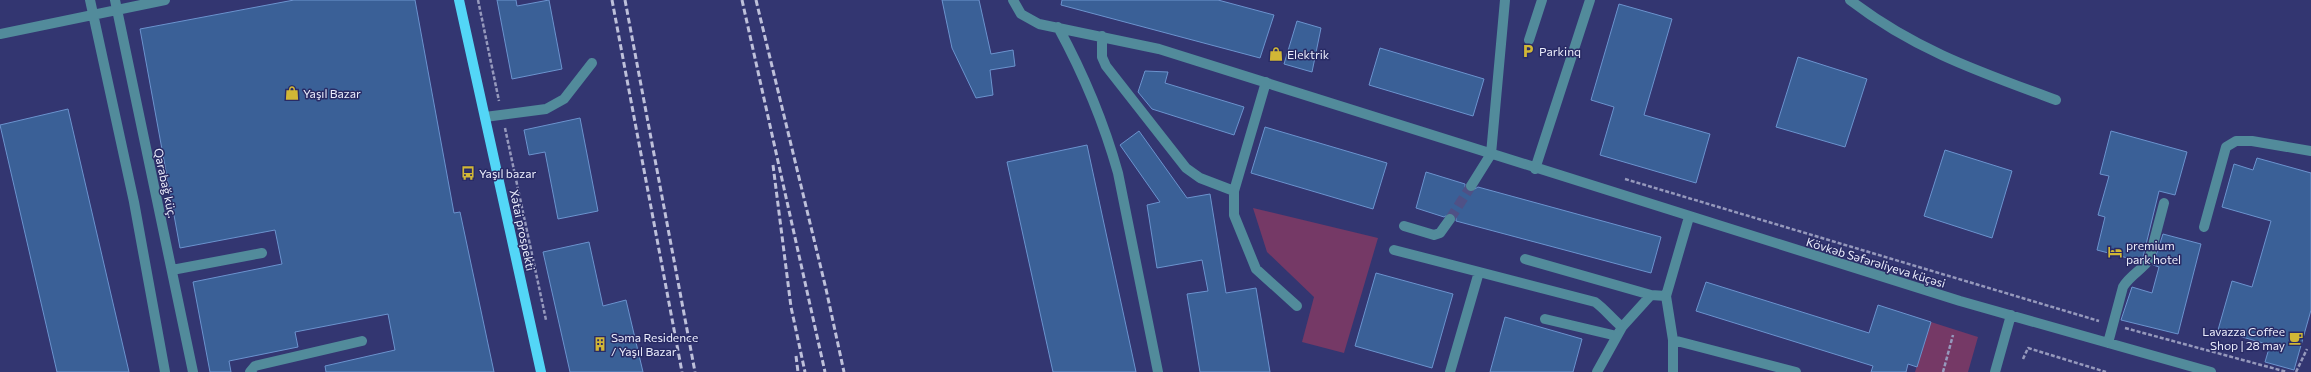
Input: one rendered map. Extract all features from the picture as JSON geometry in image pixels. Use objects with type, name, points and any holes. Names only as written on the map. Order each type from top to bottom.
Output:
[{"type":"main road","name":"Xətai prospekti","points":[[459,0],[541,372]]},
{"type":"street","points":[[90,0],[134,202],[165,372]]},
{"type":"street","name":"Qarabağ küç.","points":[[115,0],[194,372]]},
{"type":"street","points":[[0,34],[165,0]]},
{"type":"street","name":"Kövkəb Səfərəliyeva küçəsi","points":[[1012,0],[1021,14],[1039,24],[1159,49],[1535,169],[1960,301],[2212,372]]},
{"type":"street","points":[[1471,186],[1491,154],[1505,0]]},
{"type":"street","points":[[1529,40],[1542,0]]},
{"type":"street","points":[[1535,169],[1590,0]]},
{"type":"street","points":[[1850,0],[1914,43],[1945,58],[2056,100]]},
{"type":"street","points":[[1058,27],[1098,112],[1110,144],[1118,173],[1158,372]]},
{"type":"street","points":[[1102,36],[1102,57],[1106,66],[1186,168],[1200,178],[1234,191]]},
{"type":"street","points":[[485,118],[546,109],[564,99],[592,63]]},
{"type":"street","points":[[1266,82],[1234,191],[1234,215],[1256,268],[1297,306]]},
{"type":"street","points":[[2204,227],[2226,147],[2236,141],[2252,141],[2311,151]]},
{"type":"street","points":[[2108,343],[2124,286],[2127,280],[2145,266],[2149,260],[2164,203]]},
{"type":"street","points":[[1673,372],[1674,340],[1666,296],[1690,217]]},
{"type":"street","points":[[1404,226],[1434,235],[1440,233],[1450,219]]},
{"type":"street","points":[[1394,250],[1595,302],[1603,307],[1607,314],[1622,327]]},
{"type":"street","points":[[172,270],[262,253]]},
{"type":"street","points":[[1526,259],[1651,295],[1666,296]]},
{"type":"street","points":[[1450,372],[1479,272]]},
{"type":"street","points":[[1597,372],[1622,327],[1651,295]]},
{"type":"street","points":[[1995,372],[2011,315]]},
{"type":"street","points":[[1545,319],[1617,336]]},
{"type":"street","points":[[1674,340],[1796,372]]},
{"type":"street","points":[[250,372],[255,366],[362,341]]},
{"type":"path","points":[[478,0],[547,325]]},
{"type":"path","points":[[1624,179],[2113,325],[2287,372]]},
{"type":"path","points":[[1943,372],[1953,335]]},
{"type":"path","points":[[2023,359],[2028,348],[2106,372]]},
{"type":"path","points":[[2296,372],[2307,349]]},
{"type":"shaded area","points":[[1253,208],[1378,238],[1344,353],[1302,342],[1314,297],[1267,252]]},
{"type":"shaded area","points":[[1931,322],[1978,337],[1968,372],[1915,372]]},
{"type":"building","name":"Yaşıl Bazar","points":[[294,0],[415,0],[454,213],[460,212],[494,372],[326,372],[325,366],[395,350],[388,314],[295,332],[298,347],[229,361],[231,372],[210,372],[193,282],[282,264],[275,230],[180,248],[140,29]]},
{"type":"building","points":[[497,0],[516,0],[517,6],[549,0],[562,69],[512,79]]},
{"type":"building","points":[[942,0],[979,0],[991,54],[1013,50],[1015,66],[990,70],[993,95],[976,98],[952,48]]},
{"type":"building","points":[[1062,0],[1218,0],[1274,15],[1260,58],[1061,5]]},
{"type":"building","points":[[1619,4],[1672,19],[1644,115],[1710,134],[1696,183],[1600,155],[1614,107],[1591,100]]},
{"type":"building","points":[[1297,21],[1321,28],[1312,72],[1284,64]]},
{"type":"building","points":[[1380,48],[1484,79],[1473,116],[1369,85]]},
{"type":"building","points":[[1798,57],[1867,79],[1845,147],[1776,127]]},
{"type":"building","points":[[1145,71],[1168,72],[1165,83],[1244,107],[1234,135],[1152,109],[1138,92]]},
{"type":"building","points":[[68,109],[129,372],[57,372],[0,125]]},
{"type":"building","points":[[580,118],[598,211],[558,219],[545,152],[529,155],[524,130]]},
{"type":"building","points":[[1265,127],[1387,163],[1373,209],[1251,173]]},
{"type":"building","points":[[1139,131],[1187,198],[1210,194],[1226,293],[1256,288],[1270,372],[1200,372],[1187,294],[1208,291],[1202,260],[1157,268],[1147,205],[1160,202],[1120,145]]},
{"type":"building","points":[[2111,131],[2187,152],[2175,195],[2159,191],[2143,257],[2139,261],[2097,250],[2105,217],[2098,215],[2109,176],[2100,174]]},
{"type":"building","points":[[1087,145],[1136,372],[1053,372],[1007,162]]},
{"type":"building","points":[[1945,150],[2012,171],[1992,238],[1924,216]]},
{"type":"building","points":[[2257,158],[2311,173],[2311,310],[2294,370],[2265,362],[2270,345],[2218,330],[2232,281],[2252,287],[2271,221],[2222,207],[2234,164],[2253,170]]},
{"type":"building","points":[[1426,172],[1465,184],[1465,189],[1470,192],[1478,187],[1661,237],[1651,273],[1456,221],[1456,216],[1451,213],[1444,217],[1416,208]]},
{"type":"building","points":[[2163,234],[2201,244],[2178,334],[2121,320],[2132,287],[2152,293],[2159,267],[2153,265]]},
{"type":"building","name":"Səma Residence / Yaşıl Bazar","points":[[589,242],[603,306],[626,300],[643,372],[570,372],[543,252]]},
{"type":"building","points":[[1376,273],[1453,294],[1432,368],[1355,346]]},
{"type":"building","points":[[1706,282],[1869,333],[1878,305],[1931,322],[1917,367],[1908,364],[1906,372],[1871,372],[1873,366],[1696,311]]},
{"type":"building","points":[[1505,317],[1582,339],[1573,372],[1490,372]]},
{"type":"tunnel","points":[[1450,219],[1471,186]]},
{"type":"railway","points":[[612,0],[682,372]]},
{"type":"railway","points":[[625,0],[695,372]]},
{"type":"railway","points":[[742,0],[825,372]]},
{"type":"railway","points":[[756,0],[826,289],[844,372]]},
{"type":"railway","points":[[773,165],[791,307],[805,372]]},
{"type":"railway","points":[[796,356],[798,372]]},
{"type":"place","name":"Parkinq","points":[[1528,51]]},
{"type":"place","name":"Elektrik","points":[[1276,54]]},
{"type":"place","name":"Yaşıl Bazar","points":[[292,93]]},
{"type":"place","name":"Yaşıl bazar","points":[[468,173]]},
{"type":"place","name":"premium park hotel","points":[[2115,252]]},
{"type":"place","name":"Lavazza Coffee Shop | 28 may","points":[[2296,338]]},
{"type":"place","name":"Səma Residence / Yaşıl Bazar","points":[[600,344]]}]
